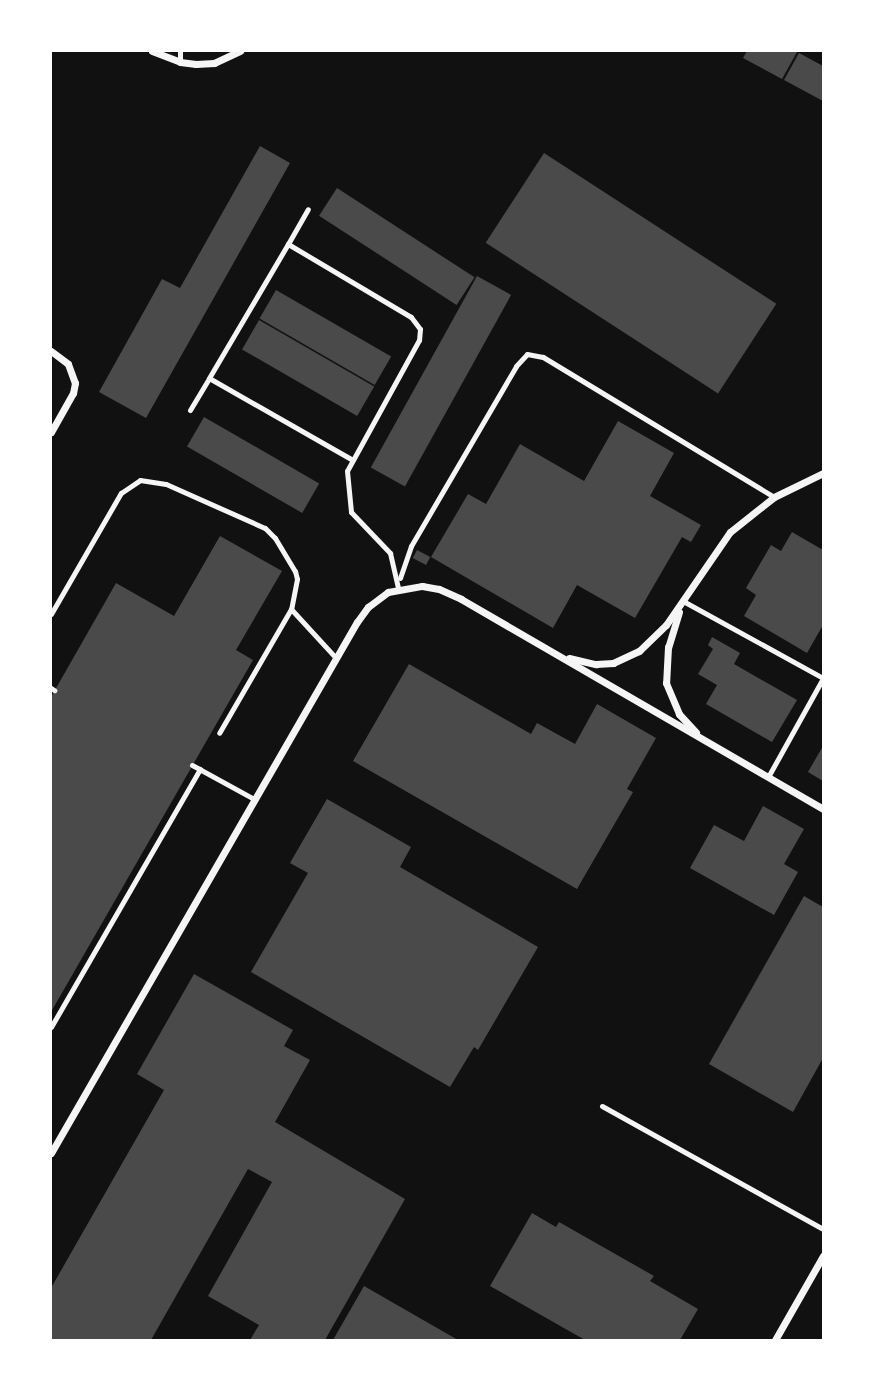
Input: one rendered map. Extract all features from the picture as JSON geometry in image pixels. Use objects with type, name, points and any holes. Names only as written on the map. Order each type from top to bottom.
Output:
[{"type":"street","points":[[152,51],[180,62],[214,63],[240,51]]},
{"type":"street","points":[[51,351],[68,364],[75,383],[73,393],[51,432]]},
{"type":"street","points":[[550,651],[596,664],[628,659],[652,641],[730,532],[774,497],[823,473]]},
{"type":"street","points":[[51,1149],[336,658],[368,607],[377,598],[398,588],[439,589],[461,599],[823,808]]},
{"type":"street","points":[[683,601],[668,647],[666,683],[679,714],[708,742]]},
{"type":"street","points":[[775,1340],[823,1256]]},
{"type":"lane","points":[[180,51],[180,62]]},
{"type":"lane","points":[[190,410],[308,209]]},
{"type":"lane","points":[[288,244],[411,317],[420,330],[419,340],[351,459],[346,488],[351,512],[390,553],[398,588]]},
{"type":"lane","points":[[398,588],[401,569],[411,546],[516,366],[527,354],[544,357],[774,497]]},
{"type":"lane","points":[[209,378],[351,459]]},
{"type":"lane","points":[[51,614],[121,493],[141,480],[166,484],[271,533],[295,571],[297,579],[291,610],[219,733]]},
{"type":"lane","points":[[683,601],[823,678],[768,777]]},
{"type":"lane","points":[[291,610],[336,658]]},
{"type":"lane","points":[[192,765],[254,799]]},
{"type":"lane","points":[[51,1027],[200,769]]},
{"type":"lane","points":[[602,1106],[823,1229]]},
{"type":"building","points":[[747,51],[797,52],[782,79],[743,58]]},
{"type":"building","points":[[799,53],[823,66],[823,101],[784,80]]},
{"type":"building","points":[[260,146],[290,163],[146,418],[99,392],[162,279],[180,288]]},
{"type":"building","points":[[544,153],[776,304],[718,394],[486,243]]},
{"type":"building","points":[[337,188],[475,277],[457,305],[319,216]]},
{"type":"building","points":[[477,276],[511,295],[405,486],[371,468]]},
{"type":"building","points":[[276,290],[391,356],[375,385],[260,319]]},
{"type":"building","points":[[259,320],[374,386],[357,416],[242,349]]},
{"type":"building","points":[[204,417],[319,483],[302,513],[187,446]]},
{"type":"building","points":[[618,421],[674,453],[650,496],[701,525],[691,542],[682,537],[635,618],[577,585],[553,628],[431,557],[468,494],[486,504],[520,444],[584,481]]},
{"type":"building","points":[[792,532],[823,550],[823,625],[807,653],[744,616],[756,595],[746,588],[771,545],[781,551]]},
{"type":"building","points":[[220,536],[282,571],[236,650],[253,660],[51,1012],[51,697],[116,583],[174,616]]},
{"type":"building","points":[[417,550],[430,557],[426,565],[413,558]]},
{"type":"building","points":[[712,637],[740,653],[734,664],[797,700],[772,742],[706,704],[717,685],[698,674],[713,649],[708,645]]},
{"type":"building","points":[[409,664],[531,734],[537,723],[575,744],[597,704],[656,738],[627,789],[633,792],[577,889],[353,761]]},
{"type":"building","points":[[823,746],[823,781],[808,772]]},
{"type":"building","points":[[327,799],[411,847],[400,867],[538,947],[478,1050],[474,1047],[450,1087],[251,972],[308,873],[290,863]]},
{"type":"building","points":[[763,806],[804,829],[784,864],[798,872],[774,915],[690,868],[714,825],[744,841]]},
{"type":"building","points":[[804,896],[823,907],[823,1058],[793,1112],[709,1064]]},
{"type":"building","points":[[194,974],[293,1030],[284,1046],[310,1060],[275,1122],[405,1199],[325,1340],[250,1340],[259,1325],[208,1296],[272,1182],[248,1169],[151,1340],[51,1340],[51,1288],[164,1090],[137,1074]]},
{"type":"building","points":[[532,1213],[556,1227],[559,1222],[654,1276],[650,1281],[698,1309],[680,1340],[585,1340],[490,1286]]},
{"type":"building","points":[[364,1286],[458,1340],[333,1340]]}]
